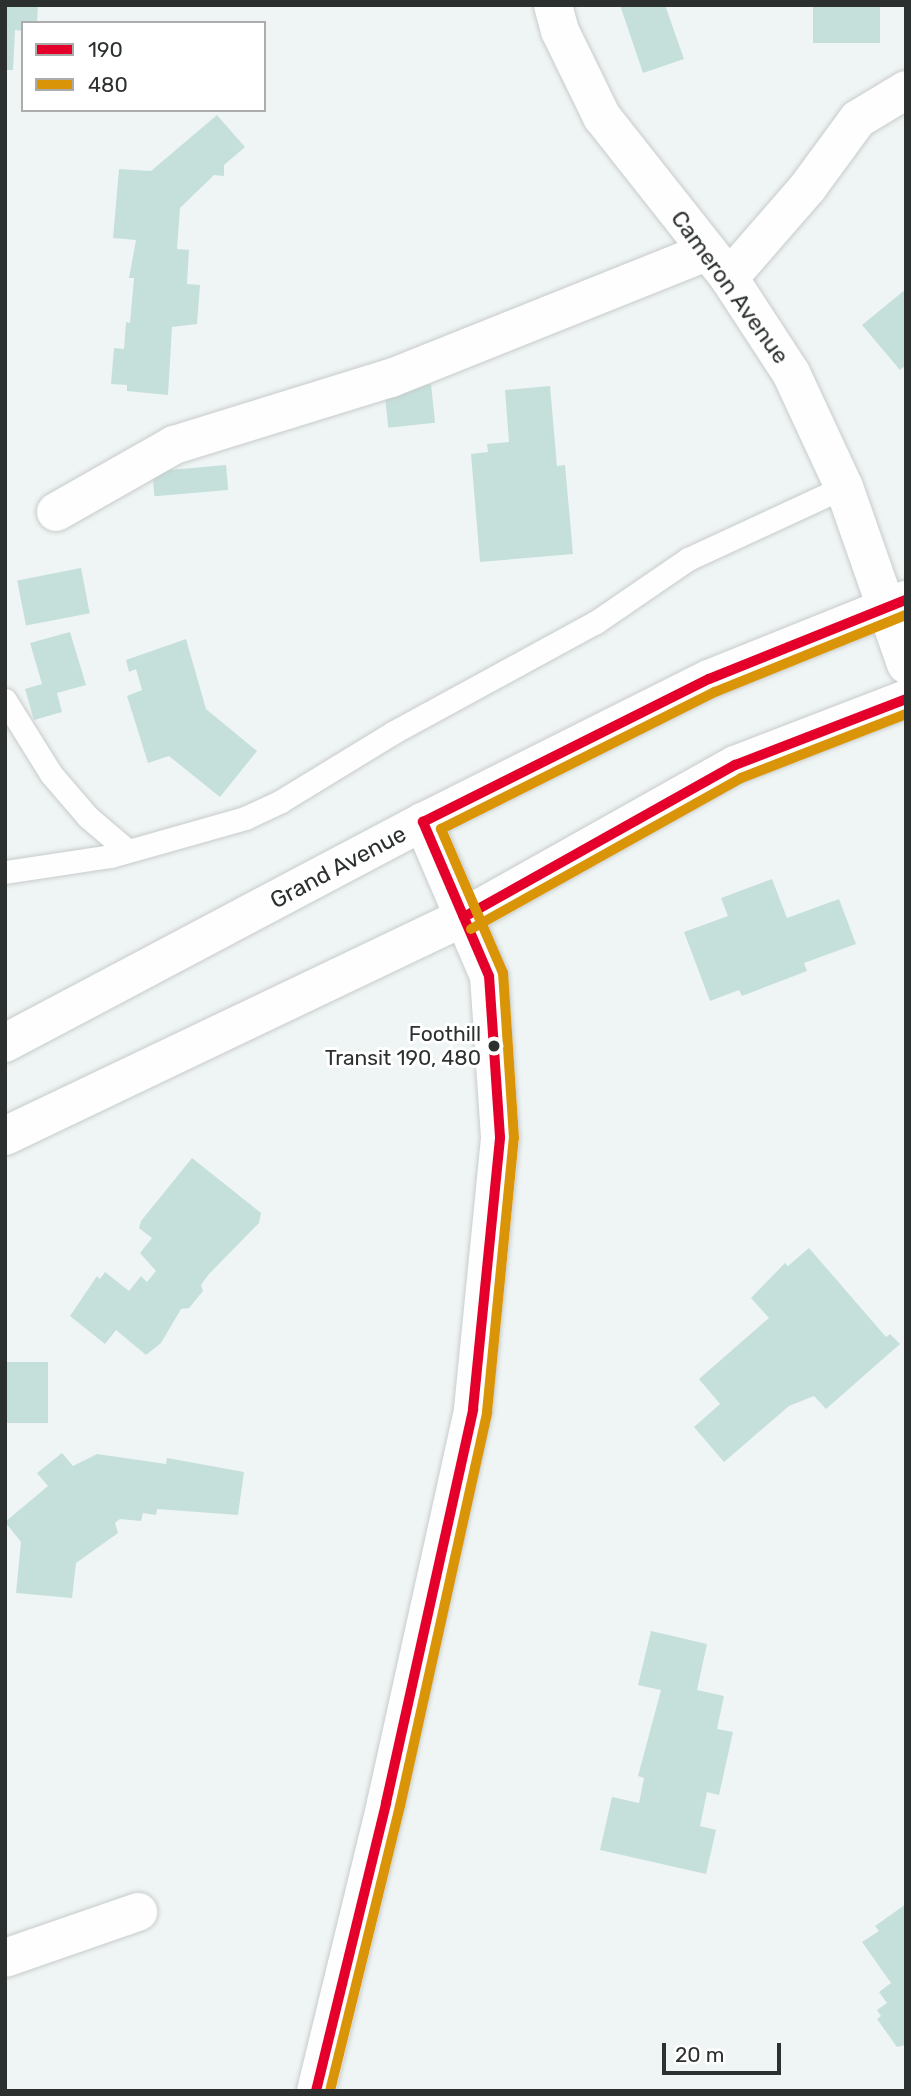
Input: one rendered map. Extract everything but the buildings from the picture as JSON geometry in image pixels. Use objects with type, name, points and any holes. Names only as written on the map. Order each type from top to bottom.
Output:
[{"type":"main road","name":"Cameron Avenue","points":[[553,5],[560,31],[601,117],[718,265],[791,373],[897,603],[906,664]]},
{"type":"main road","points":[[55,512],[174,445],[391,378],[718,265],[808,187],[858,119],[906,90]]},
{"type":"main road","name":"Grand Avenue","points":[[5,1043],[424,821],[709,679],[897,603]]},
{"type":"main road","points":[[5,1136],[464,917],[735,765],[906,699]]},
{"type":"main road","points":[[316,2091],[386,1803],[472,1409],[499,1137],[489,976],[424,821]]},
{"type":"main road","points":[[5,1958],[138,1912]]},
{"type":"lane","points":[[5,872],[128,851],[245,818],[281,801],[394,732],[596,622],[688,559],[845,487]]},
{"type":"lane","points":[[5,700],[51,774],[88,817],[128,851]]},
{"type":"transit line","name":"190","points":[[316,2091],[386,1803],[473,1409],[500,1137],[489,976],[423,822],[709,679],[906,600]]},
{"type":"transit line","name":"480","points":[[330,2091],[400,1806],[487,1412],[514,1138],[503,973],[441,829],[715,692],[906,615]]},
{"type":"transit line","name":"190","points":[[464,917],[735,765],[906,699]]},
{"type":"transit line","name":"480","points":[[471,929],[741,778],[906,714]]},
{"type":"place","name":"Foothill Transit 190, 480","points":[[494,1046]]}]
